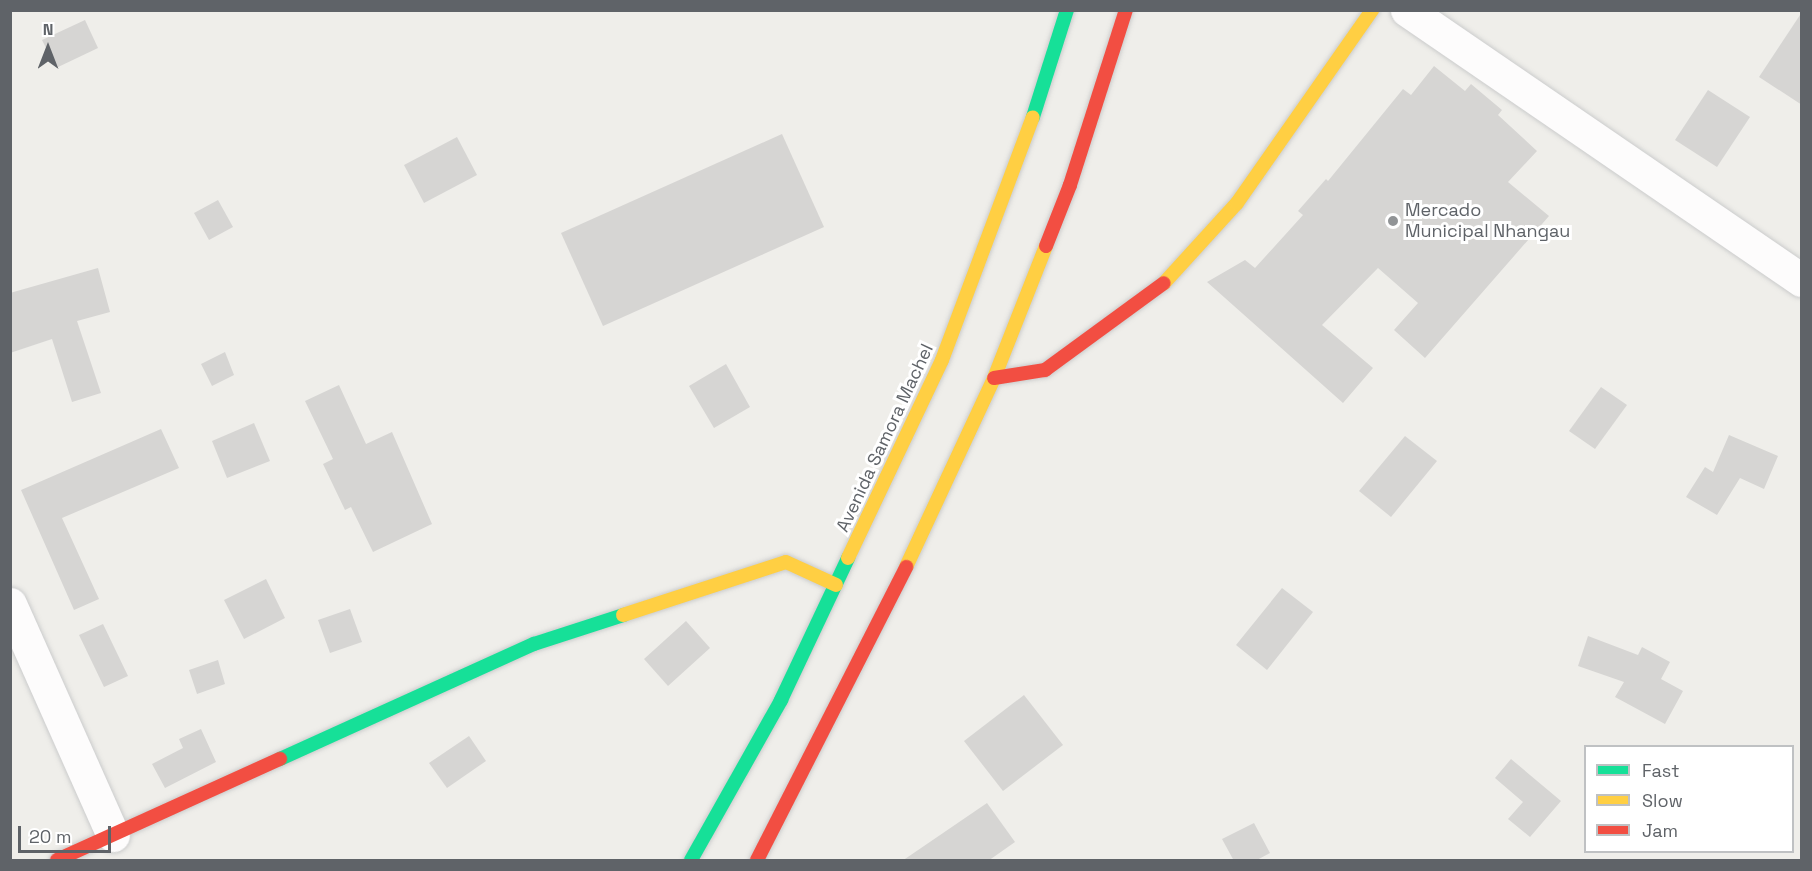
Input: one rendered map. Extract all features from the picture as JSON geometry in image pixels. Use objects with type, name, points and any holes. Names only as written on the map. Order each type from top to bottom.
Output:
[{"type":"main road","name":"Avenida Samora Machel","points":[[691,861],[781,700],[942,360],[1024,144],[1067,10]]},
{"type":"main road","points":[[757,861],[873,639],[994,378],[1070,184],[1126,10]]},
{"type":"main road","points":[[994,378],[1045,370],[1174,276],[1238,203],[1372,10]]},
{"type":"main road","points":[[57,861],[534,644],[786,562],[836,585]]},
{"type":"street","points":[[1407,10],[1802,280]]},
{"type":"street","points":[[10,603],[113,835]]},
{"type":"building","points":[[1802,12],[1802,105],[1759,77]]},
{"type":"building","points":[[85,20],[98,48],[56,68],[42,40]]},
{"type":"building","name":"Mercado Municipal Nhangau","points":[[1434,66],[1465,91],[1471,84],[1502,110],[1498,115],[1537,151],[1508,182],[1549,216],[1425,358],[1394,330],[1418,303],[1378,268],[1322,325],[1373,368],[1343,403],[1207,282],[1245,260],[1255,268],[1303,215],[1298,211],[1326,179],[1328,181],[1403,89],[1411,95]]},
{"type":"building","points":[[1708,90],[1750,117],[1717,167],[1675,140]]},
{"type":"building","points":[[782,134],[824,227],[603,326],[561,233]]},
{"type":"building","points":[[457,137],[477,175],[424,203],[404,165]]},
{"type":"building","points":[[218,200],[233,227],[209,240],[194,213]]},
{"type":"building","points":[[98,268],[110,312],[77,321],[101,393],[72,402],[52,339],[10,353],[10,293]]},
{"type":"building","points":[[225,352],[234,375],[212,386],[201,364]]},
{"type":"building","points":[[726,364],[750,407],[714,428],[689,386]]},
{"type":"building","points":[[339,385],[366,444],[392,432],[432,524],[373,552],[351,507],[345,510],[323,464],[333,459],[305,401]]},
{"type":"building","points":[[1601,387],[1627,405],[1595,449],[1569,431]]},
{"type":"building","points":[[254,423],[270,461],[227,478],[212,441]]},
{"type":"building","points":[[161,429],[179,468],[62,518],[99,599],[74,610],[21,490]]},
{"type":"building","points":[[1729,435],[1778,456],[1764,489],[1740,478],[1717,515],[1686,497],[1705,467],[1713,472]]},
{"type":"building","points":[[1405,436],[1437,461],[1391,517],[1359,491]]},
{"type":"building","points":[[266,579],[285,618],[244,639],[224,600]]},
{"type":"building","points":[[1282,588],[1313,612],[1267,670],[1236,645]]},
{"type":"building","points":[[350,609],[362,642],[330,653],[318,620]]},
{"type":"building","points":[[686,621],[710,648],[668,686],[644,659]]},
{"type":"building","points":[[103,624],[128,676],[104,687],[79,635]]},
{"type":"building","points":[[1588,636],[1638,655],[1642,647],[1670,662],[1661,679],[1683,691],[1665,724],[1615,697],[1624,682],[1578,666]]},
{"type":"building","points":[[218,660],[225,684],[197,694],[189,670]]},
{"type":"building","points":[[1024,695],[1063,745],[1003,791],[964,741]]},
{"type":"building","points":[[201,729],[216,762],[165,788],[152,764],[183,748],[179,739]]},
{"type":"building","points":[[469,736],[486,761],[447,788],[429,763]]},
{"type":"building","points":[[1511,759],[1561,801],[1530,837],[1508,819],[1523,802],[1495,778]]},
{"type":"building","points":[[987,803],[1015,842],[988,861],[902,861]]},
{"type":"building","points":[[1254,823],[1270,853],[1255,861],[1234,861],[1222,839]]},
{"type":"traffic: fast","points":[[1033,117],[1067,10]]},
{"type":"traffic: fast","points":[[691,860],[781,700],[848,558]]},
{"type":"traffic: fast","points":[[280,759],[534,644],[623,615]]},
{"type":"traffic: slow","points":[[1164,283],[1237,203],[1372,10]]},
{"type":"traffic: slow","points":[[848,558],[942,360],[1033,117]]},
{"type":"traffic: slow","points":[[906,567],[994,378],[1046,246]]},
{"type":"traffic: slow","points":[[623,615],[786,562],[836,585]]},
{"type":"traffic: jam","points":[[1046,246],[1070,185],[1126,10]]},
{"type":"traffic: jam","points":[[994,378],[1045,370],[1164,283]]},
{"type":"traffic: jam","points":[[757,860],[906,567]]},
{"type":"traffic: jam","points":[[57,860],[280,759]]},
{"type":"place","name":"Mercado Municipal Nhangau","points":[[1393,221]]}]
